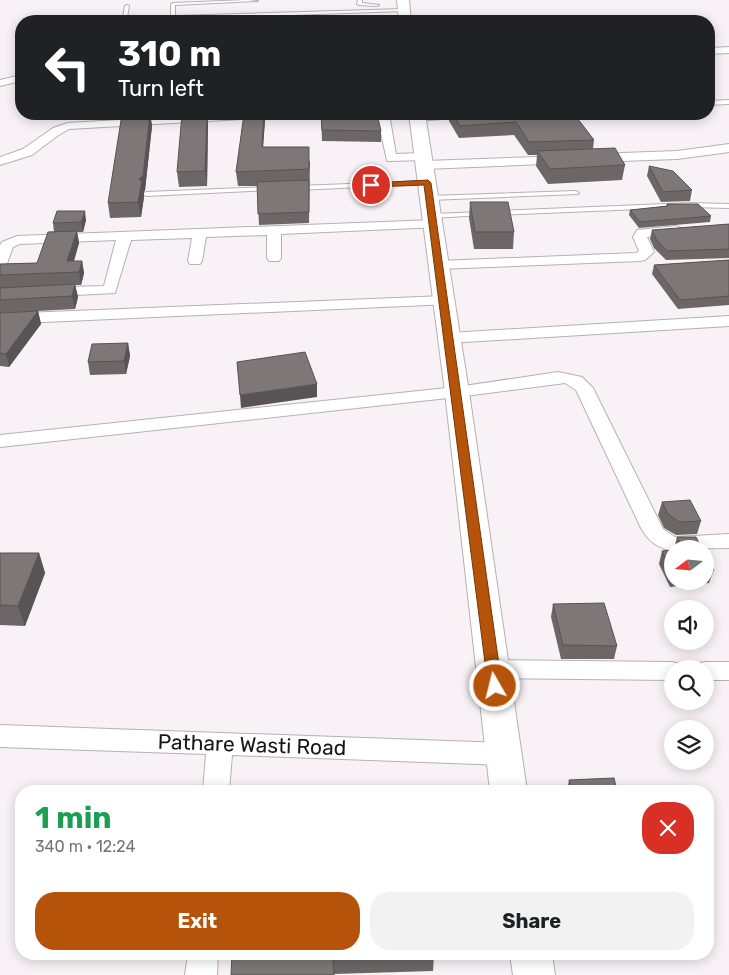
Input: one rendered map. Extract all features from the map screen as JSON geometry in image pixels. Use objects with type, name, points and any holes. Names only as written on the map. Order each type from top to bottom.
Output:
[{"type":"main road","points":[[419,120],[457,392],[508,785]]},
{"type":"main road","points":[[532,960],[534,975]]},
{"type":"street","points":[[715,51],[729,50]]},
{"type":"street","points":[[0,83],[15,79]]},
{"type":"street","points":[[0,160],[33,149],[53,132],[68,126],[172,120]]},
{"type":"street","points":[[384,120],[391,158],[429,190]]},
{"type":"street","points":[[0,266],[7,245],[16,240],[274,230],[429,190],[729,148]]},
{"type":"street","points":[[645,255],[647,252],[640,237],[642,234],[693,228]]},
{"type":"street","points":[[274,230],[274,258]]},
{"type":"street","points":[[196,261],[200,233]]},
{"type":"street","points":[[0,294],[110,290],[126,236]]},
{"type":"street","points":[[439,264],[630,258],[645,255],[658,265]]},
{"type":"street","points":[[0,319],[444,301]]},
{"type":"street","points":[[449,338],[729,321]]},
{"type":"street","points":[[0,441],[457,392],[568,377],[580,383],[651,528],[658,538],[667,543],[675,544],[729,541]]},
{"type":"street","points":[[493,669],[664,671]]},
{"type":"street","points":[[714,671],[729,671]]},
{"type":"street","name":"Pathare Wasti Road","points":[[1,738],[220,743],[504,754]]},
{"type":"street","points":[[216,785],[220,743]]},
{"type":"street","points":[[201,975],[202,960]]},
{"type":"lane","points":[[173,15],[172,4],[256,0]]},
{"type":"lane","points":[[360,0],[359,4],[404,9]]},
{"type":"lane","points":[[126,15],[127,6]]},
{"type":"lane","points":[[250,15],[404,9]]},
{"type":"lane","points":[[715,103],[729,102]]},
{"type":"lane","points":[[292,188],[576,193]]},
{"type":"lane","points":[[146,194],[282,189]]},
{"type":"lane","points":[[429,190],[690,206],[729,206]]},
{"type":"building","points":[[121,120],[149,120],[143,176],[139,179],[142,182],[138,202],[108,203]]},
{"type":"building","points":[[181,120],[207,120],[205,171],[177,172]]},
{"type":"building","points":[[243,120],[264,120],[262,147],[309,147],[309,169],[236,172]]},
{"type":"building","points":[[321,120],[378,120],[381,131],[322,130]]},
{"type":"building","points":[[456,120],[579,120],[594,140],[529,142],[516,122],[460,126]]},
{"type":"building","points":[[615,148],[625,165],[550,169],[537,151]]},
{"type":"building","points":[[649,166],[673,171],[692,190],[663,192]]},
{"type":"building","points":[[309,180],[309,212],[258,214],[257,182]]},
{"type":"building","points":[[470,202],[508,202],[514,232],[475,232]]},
{"type":"building","points":[[667,204],[698,204],[711,216],[640,222],[630,210],[668,206]]},
{"type":"building","points":[[57,211],[85,211],[81,222],[53,223]]},
{"type":"building","points":[[729,224],[729,249],[667,251],[656,239],[652,230]]},
{"type":"building","points":[[77,231],[67,261],[82,261],[79,272],[0,275],[0,264],[37,263],[48,232]]},
{"type":"building","points":[[729,260],[729,296],[680,300],[654,265]]},
{"type":"building","points":[[75,284],[72,296],[0,300],[0,288]]},
{"type":"building","points":[[38,311],[6,354],[0,353],[0,313]]},
{"type":"building","points":[[128,343],[124,361],[88,362],[92,344]]},
{"type":"building","points":[[305,352],[317,384],[240,395],[237,362]]},
{"type":"building","points":[[690,500],[701,521],[679,522],[668,514],[662,502]]},
{"type":"building","points":[[677,537],[696,537],[698,540],[678,540]]},
{"type":"building","points":[[0,553],[39,553],[18,606],[0,605]]},
{"type":"building","points":[[604,603],[617,646],[563,645],[553,604]]},
{"type":"building","points":[[614,778],[616,785],[570,785],[569,780]]},
{"type":"building","points":[[232,960],[333,960],[334,975],[231,975]]},
{"type":"route","points":[[371,185],[428,183],[495,686]]}]
